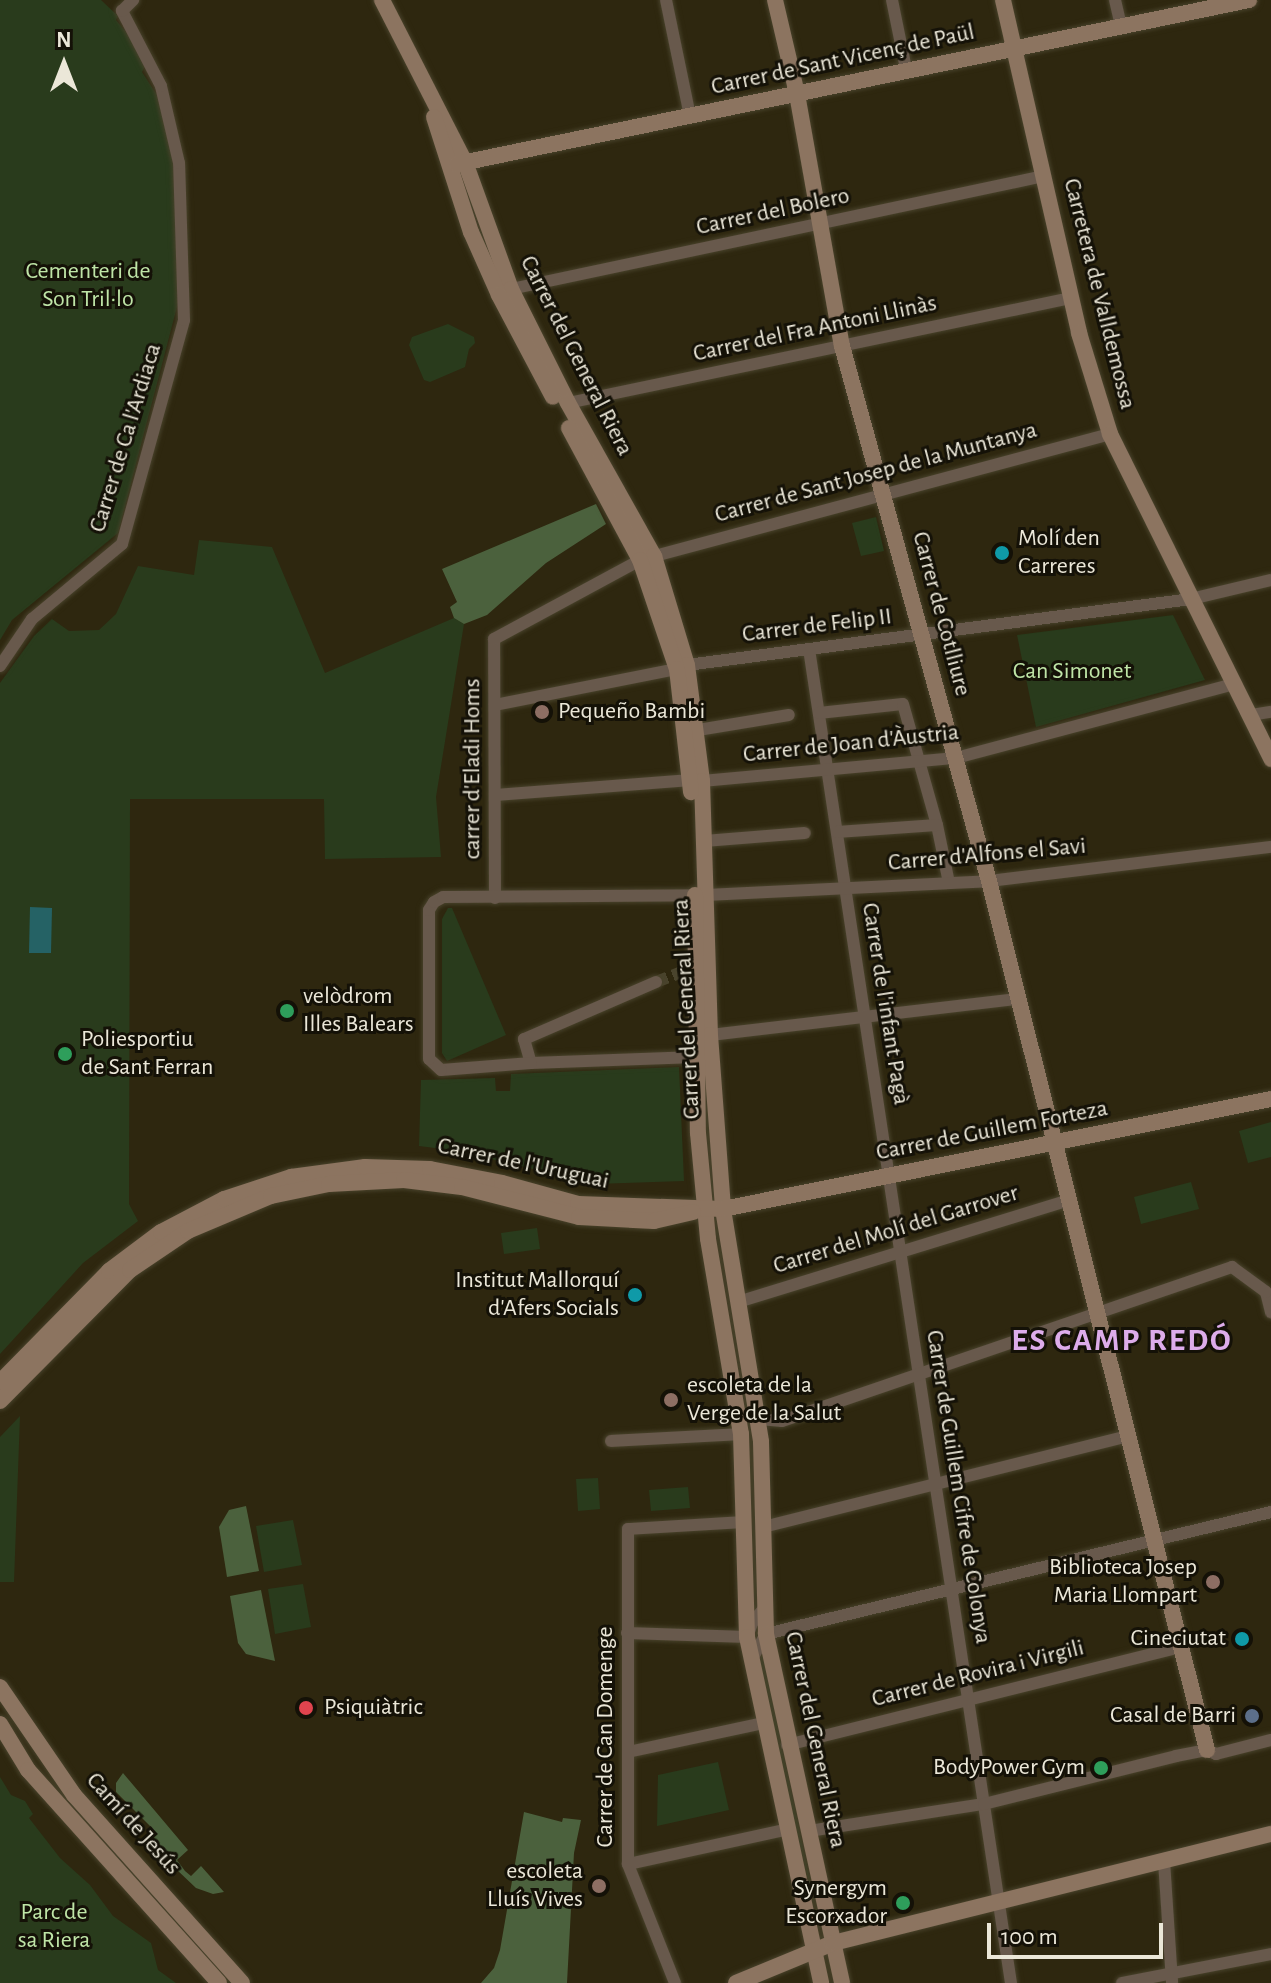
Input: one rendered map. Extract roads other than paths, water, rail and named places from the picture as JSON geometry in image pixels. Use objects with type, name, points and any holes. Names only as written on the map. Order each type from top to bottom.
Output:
[{"type":"main road","name":"Carrer de Cotlliure","points":[[775,0],[797,94],[842,346],[989,881],[1207,1750]]},
{"type":"main road","name":"Carretera de Valldemossa","points":[[1003,0],[1071,298],[1110,434],[1271,759]]},
{"type":"main road","name":"Carrer de Sant Vicenç de Paül","points":[[448,166],[1121,27],[1226,2],[1249,0]]},
{"type":"main road","name":"Carrer del General Riera","points":[[384,1],[465,162],[511,289],[647,558],[682,667],[698,730],[696,781],[700,894],[723,1209],[759,1419],[766,1634],[787,1745],[842,1983]]},
{"type":"main road","name":"Carrer del General Riera","points":[[423,81],[448,166],[499,295],[647,558]]},
{"type":"main road","name":"Carrer del General Riera","points":[[682,667],[704,841],[696,1057],[698,1133],[705,1207],[741,1434],[747,1637],[821,1983]]},
{"type":"main road","name":"Carrer de Guillem Forteza","points":[[705,1207],[723,1209],[1271,1099]]},
{"type":"main road","name":"Carrer de l'Uruguai","points":[[0,1382],[109,1271],[161,1232],[224,1199],[291,1177],[365,1167],[411,1167],[471,1176],[578,1204],[634,1208],[705,1207]]},
{"type":"main road","name":"Carrer de l'Uruguai","points":[[0,1401],[130,1270],[188,1231],[271,1196],[329,1184],[404,1180],[462,1187],[579,1217],[654,1221],[683,1217],[705,1207]]},
{"type":"main road","name":"Camí de Jesús","points":[[0,1687],[74,1795],[242,1983]]},
{"type":"main road","name":"Camí de Jesús","points":[[0,1724],[28,1770],[219,1983]]},
{"type":"main road","points":[[736,1983],[833,1943],[1271,1834]]},
{"type":"street","name":"Carrer de Ca l'Ardiaca","points":[[0,666],[32,619],[122,544],[184,320],[179,163],[161,86],[122,11],[133,0]]},
{"type":"street","points":[[666,0],[690,116]]},
{"type":"street","points":[[892,0],[906,69]]},
{"type":"street","points":[[1115,0],[1121,27]]},
{"type":"street","name":"Carrer del Bolero","points":[[511,289],[1044,176]]},
{"type":"street","name":"Carrer del Fra Antoni Llinàs","points":[[568,403],[1071,298]]},
{"type":"street","name":"Carrer de Sant Josep de la Muntanya","points":[[494,639],[647,558],[1110,434]]},
{"type":"street","name":"Carrer de Felip II","points":[[495,705],[682,667],[1191,599],[1271,580]]},
{"type":"street","name":"carrer d'Eladi Homs","points":[[494,639],[495,898]]},
{"type":"street","name":"Carrer de l'infant Pagà","points":[[809,649],[889,1176]]},
{"type":"street","name":"Carrer de Joan d'Àustria","points":[[495,795],[956,758],[1235,684]]},
{"type":"street","points":[[819,713],[903,704],[937,825],[949,883]]},
{"type":"street","points":[[1251,715],[1271,712]]},
{"type":"street","points":[[698,730],[789,715]]},
{"type":"street","points":[[837,832],[937,825]]},
{"type":"street","points":[[704,841],[805,833]]},
{"type":"street","name":"Carrer d'Alfons el Savi","points":[[696,1057],[531,1063],[441,1070],[429,1059],[429,910],[443,897],[700,894],[989,881],[1271,847]]},
{"type":"street","points":[[531,1063],[524,1039],[656,982]]},
{"type":"street","points":[[710,1035],[1018,999]]},
{"type":"street","name":"Carrer de Guillem Cifre de Colonya","points":[[889,1176],[1011,1983]]},
{"type":"street","name":"Carrer del Molí del Garrover","points":[[738,1302],[1067,1201]]},
{"type":"street","points":[[759,1419],[782,1421],[1097,1316],[1232,1267],[1268,1292],[1271,1312]]},
{"type":"street","points":[[611,1441],[741,1434]]},
{"type":"street","points":[[763,1527],[1127,1436]]},
{"type":"street","points":[[751,1660],[766,1634],[1271,1512]]},
{"type":"street","name":"Carrer de Can Domenge","points":[[675,1983],[628,1864],[628,1529],[742,1522]]},
{"type":"street","points":[[627,1633],[747,1637],[752,1623],[765,1607]]},
{"type":"street","name":"Carrer de Rovira i Virgili","points":[[787,1745],[1180,1647]]},
{"type":"street","points":[[628,1752],[763,1723]]},
{"type":"street","points":[[809,1831],[984,1804],[1126,1768],[1207,1750],[1216,1754],[1271,1740]]},
{"type":"street","points":[[628,1864],[788,1829]]},
{"type":"street","points":[[1164,1861],[1172,1978]]},
{"type":"street","points":[[1122,1983],[1172,1978],[1271,1954]]},
{"type":"water","points":[[30,907],[52,908],[51,953],[29,953]]},
{"type":"tunnel","points":[[656,982],[695,967]]},
{"type":"place","name":"Molí den Carreres","points":[[1002,553]]},
{"type":"place","name":"Pequeño Bambi","points":[[542,712]]},
{"type":"place","name":"velòdrom Illes Balears","points":[[287,1011]]},
{"type":"place","name":"Poliesportiu de Sant Ferran","points":[[65,1054]]},
{"type":"place","name":"Institut Mallorquí d'Afers Socials","points":[[635,1295]]},
{"type":"place","name":"escoleta de la Verge de la Salut","points":[[671,1400]]},
{"type":"place","name":"Biblioteca Josep Maria Llompart","points":[[1213,1582]]},
{"type":"place","name":"Cineciutat","points":[[1242,1639]]},
{"type":"place","name":"Psiquiàtric","points":[[306,1708]]},
{"type":"place","name":"Casal de Barri","points":[[1252,1716]]},
{"type":"place","name":"BodyPower Gym","points":[[1101,1768]]},
{"type":"place","name":"escoleta Lluís Vives","points":[[599,1886]]},
{"type":"place","name":"Synergym Escorxador","points":[[903,1903]]},
{"type":"district","name":"ES CAMP REDÓ","points":[[1122,1340]]},
{"type":"park label","name":"Cementeri de Son Tril·lo","points":[[88,286]]},
{"type":"park label","name":"Can Simonet","points":[[1072,672]]},
{"type":"park label","name":"Parc de sa Riera","points":[[54,1927]]}]
